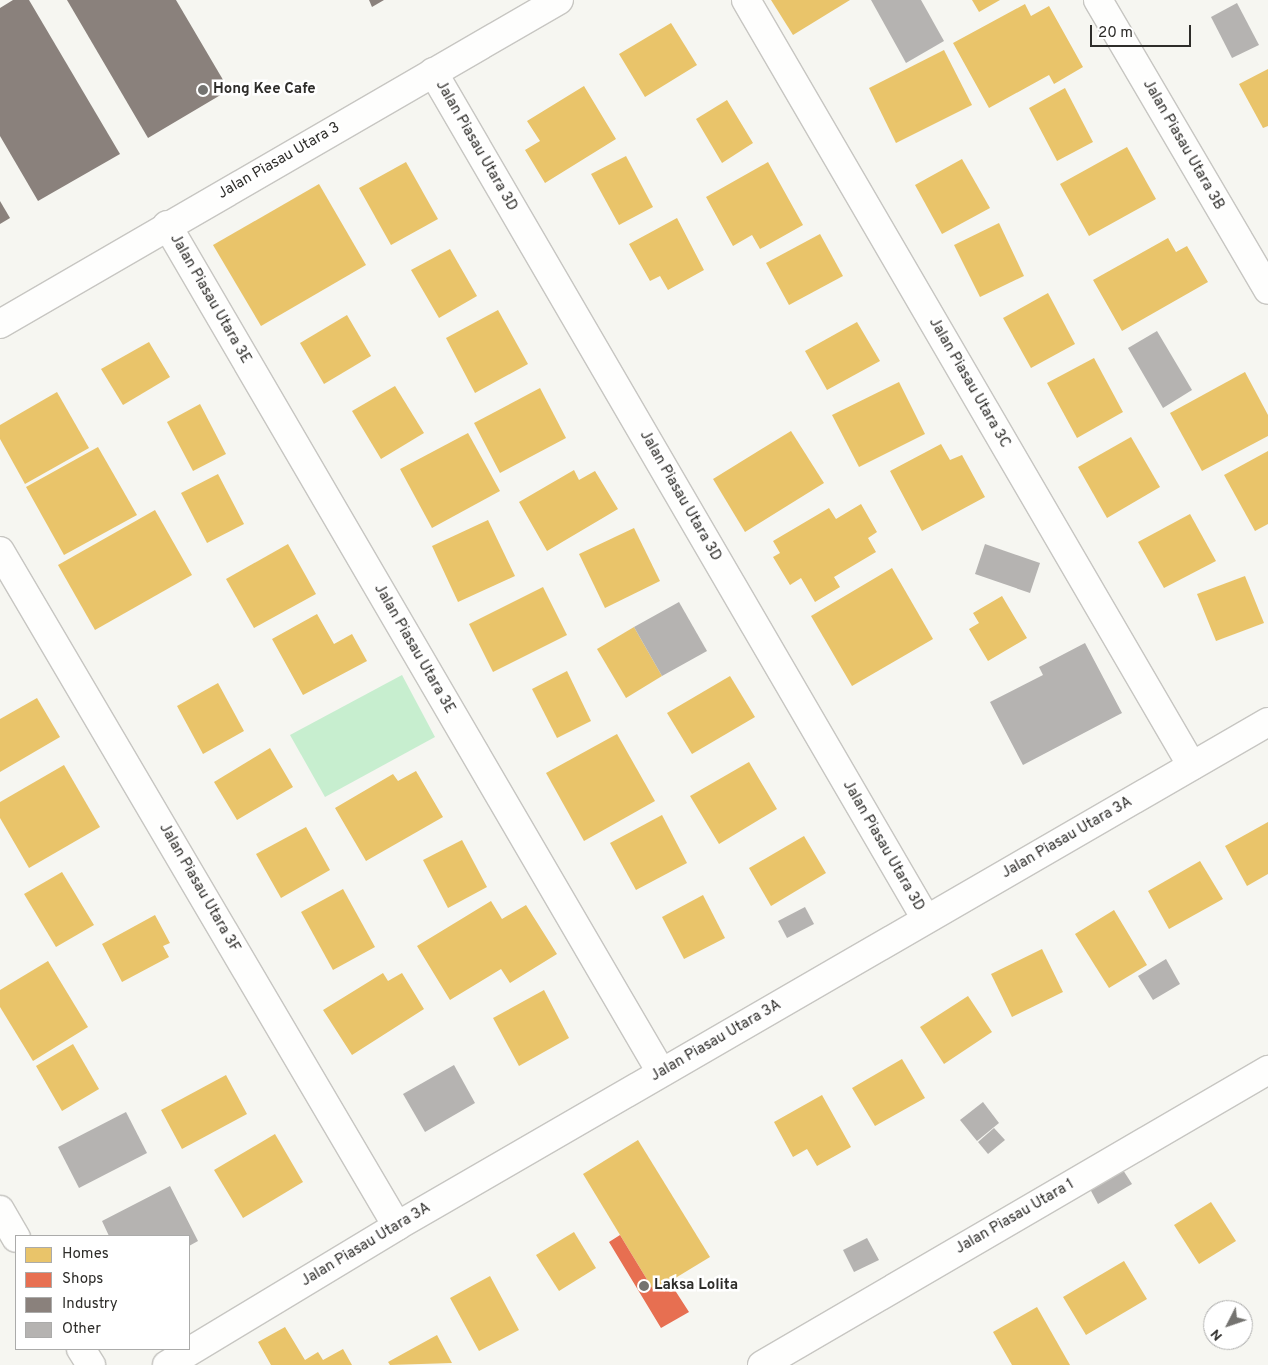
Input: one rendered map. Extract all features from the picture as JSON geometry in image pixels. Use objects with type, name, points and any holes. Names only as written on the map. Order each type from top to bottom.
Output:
[{"type":"street","name":"Jalan Piasau Utara 3","points":[[0,324],[559,0]]},
{"type":"street","name":"Jalan Piasau Utara 3C","points":[[746,0],[1192,766]]},
{"type":"street","name":"Jalan Piasau Utara 3B","points":[[1098,0],[1268,290]]},
{"type":"street","name":"Jalan Piasau Utara 3D","points":[[433,72],[926,919]]},
{"type":"street","name":"Jalan Piasau Utara 3E","points":[[167,226],[661,1072]]},
{"type":"street","name":"Jalan Piasau Utara 3F","points":[[0,551],[397,1226]]},
{"type":"street","name":"Jalan Piasau Utara 3A","points":[[167,1365],[397,1226],[1268,722]]},
{"type":"street","name":"Jalan Piasau Utara 1","points":[[762,1365],[1268,1070]]},
{"type":"street","points":[[0,1210],[15,1236]]},
{"type":"street","points":[[82,1350],[90,1365]]},
{"type":"green space","points":[[402,675],[435,737],[325,797],[290,735]]},
{"type":"building: Homes","points":[[771,0],[850,0],[793,35]]},
{"type":"building: Homes","points":[[972,0],[1000,0],[979,12]]},
{"type":"building: Homes","points":[[1025,4],[1031,16],[1049,6],[1083,67],[1054,84],[1049,75],[989,108],[953,43]]},
{"type":"building: Homes","points":[[671,23],[697,65],[645,97],[619,54]]},
{"type":"building: Homes","points":[[944,50],[972,105],[896,143],[869,88]]},
{"type":"building: Homes","points":[[1268,69],[1268,126],[1263,128],[1239,84]]},
{"type":"building: Homes","points":[[584,86],[616,139],[545,183],[525,150],[540,141],[527,121]]},
{"type":"building: Homes","points":[[1065,88],[1093,142],[1057,161],[1029,108]]},
{"type":"building: Homes","points":[[727,100],[753,143],[722,163],[696,119]]},
{"type":"building: Homes","points":[[1127,147],[1156,199],[1089,236],[1060,184]]},
{"type":"building: Homes","points":[[626,156],[653,207],[619,225],[591,174]]},
{"type":"building: Homes","points":[[962,159],[990,208],[942,234],[915,185]]},
{"type":"building: Homes","points":[[406,162],[438,219],[391,245],[359,188]]},
{"type":"building: Homes","points":[[768,162],[803,225],[760,249],[752,235],[733,246],[706,197]]},
{"type":"building: Homes","points":[[319,184],[366,265],[261,326],[213,245]]},
{"type":"building: Homes","points":[[677,218],[704,270],[668,290],[660,276],[650,281],[629,244]]},
{"type":"building: Homes","points":[[999,223],[1024,276],[980,297],[954,245]]},
{"type":"building: Homes","points":[[820,234],[843,276],[789,305],[766,263]]},
{"type":"building: Homes","points":[[1168,238],[1176,252],[1187,246],[1208,282],[1122,331],[1093,280]]},
{"type":"building: Homes","points":[[450,249],[477,296],[439,318],[411,270]]},
{"type":"building: Homes","points":[[1048,293],[1075,344],[1031,368],[1003,318]]},
{"type":"building: Homes","points":[[498,310],[528,364],[475,393],[446,338]]},
{"type":"building: Homes","points":[[347,315],[371,356],[324,384],[300,343]]},
{"type":"building: Homes","points":[[857,322],[880,361],[827,390],[805,351]]},
{"type":"building: Homes","points":[[149,342],[170,377],[123,405],[101,369]]},
{"type":"building: Homes","points":[[1094,358],[1123,412],[1077,438],[1047,383]]},
{"type":"building: Homes","points":[[1245,372],[1268,415],[1268,436],[1202,471],[1170,413]]},
{"type":"building: Homes","points":[[899,382],[925,434],[859,467],[832,415]]},
{"type":"building: Homes","points":[[395,386],[424,433],[381,459],[352,411]]},
{"type":"building: Homes","points":[[540,388],[566,438],[500,473],[474,423]]},
{"type":"building: Homes","points":[[57,392],[89,448],[25,484],[0,439],[0,425]]},
{"type":"building: Homes","points":[[200,404],[226,454],[193,471],[167,422]]},
{"type":"building: Homes","points":[[791,431],[824,483],[745,532],[713,479]]},
{"type":"building: Homes","points":[[468,433],[500,491],[432,528],[400,469]]},
{"type":"building: Homes","points":[[1131,437],[1160,487],[1107,518],[1078,467]]},
{"type":"building: Homes","points":[[941,444],[950,460],[962,455],[985,497],[922,531],[890,471]]},
{"type":"building: Homes","points":[[98,447],[137,515],[64,555],[26,487]]},
{"type":"building: Homes","points":[[1268,451],[1268,524],[1255,531],[1224,475]]},
{"type":"building: Homes","points":[[574,470],[579,480],[595,471],[618,509],[547,551],[519,502]]},
{"type":"building: Homes","points":[[218,474],[244,524],[207,543],[181,493]]},
{"type":"building: Homes","points":[[861,504],[877,532],[868,538],[876,552],[834,577],[840,587],[815,602],[801,578],[790,585],[773,557],[780,553],[773,541],[829,508],[836,519]]},
{"type":"building: Homes","points":[[155,510],[192,575],[95,630],[58,565]]},
{"type":"building: Homes","points":[[1190,514],[1216,561],[1164,588],[1138,542]]},
{"type":"building: Homes","points":[[488,520],[515,576],[458,602],[432,546]]},
{"type":"building: Homes","points":[[634,528],[660,581],[605,608],[579,554]]},
{"type":"building: Homes","points":[[288,544],[316,594],[254,628],[226,579]]},
{"type":"building: Homes","points":[[892,568],[933,639],[852,686],[811,616]]},
{"type":"building: Homes","points":[[1245,576],[1264,623],[1216,641],[1197,594]]},
{"type":"building: Homes","points":[[543,587],[567,635],[493,672],[469,624]]},
{"type":"building: Homes","points":[[1002,596],[1027,638],[988,661],[969,629],[979,623],[973,613]]},
{"type":"building: Homes","points":[[317,614],[334,644],[352,634],[367,661],[303,695],[272,639]]},
{"type":"building: Homes","points":[[634,627],[662,676],[626,698],[597,649]]},
{"type":"building: Homes","points":[[567,671],[591,721],[557,738],[532,689]]},
{"type":"building: Homes","points":[[730,676],[755,717],[692,754],[667,713]]},
{"type":"building: Homes","points":[[218,683],[244,731],[203,754],[177,706]]},
{"type":"building: Homes","points":[[37,698],[60,737],[0,772],[0,719]]},
{"type":"building: Homes","points":[[617,734],[655,801],[584,841],[546,773]]},
{"type":"building: Homes","points":[[270,748],[293,787],[237,820],[214,782]]},
{"type":"building: Homes","points":[[749,762],[777,809],[719,844],[690,796]]},
{"type":"building: Homes","points":[[64,765],[100,827],[29,868],[0,818],[0,802]]},
{"type":"building: Homes","points":[[416,771],[443,817],[366,861],[335,808],[393,774],[398,781]]},
{"type":"building: Homes","points":[[662,815],[687,863],[636,890],[610,843]]},
{"type":"building: Homes","points":[[1268,822],[1268,874],[1247,886],[1225,846]]},
{"type":"building: Homes","points":[[306,827],[330,870],[281,898],[256,854]]},
{"type":"building: Homes","points":[[804,836],[826,873],[771,906],[749,868]]},
{"type":"building: Homes","points":[[462,840],[487,887],[448,908],[423,860]]},
{"type":"building: Homes","points":[[1200,861],[1223,899],[1169,929],[1148,891]]},
{"type":"building: Homes","points":[[62,872],[94,925],[56,947],[24,894]]},
{"type":"building: Homes","points":[[343,889],[375,947],[333,970],[301,912]]},
{"type":"building: Homes","points":[[703,895],[725,938],[684,959],[662,917]]},
{"type":"building: Homes","points":[[491,901],[502,919],[526,905],[557,954],[510,983],[501,969],[450,1000],[417,946]]},
{"type":"building: Homes","points":[[1114,910],[1147,965],[1109,988],[1075,934]]},
{"type":"building: Homes","points":[[155,915],[170,943],[163,946],[169,957],[122,982],[102,944]]},
{"type":"building: Homes","points":[[1042,949],[1063,992],[1012,1017],[991,974]]},
{"type":"building: Homes","points":[[48,961],[88,1027],[33,1061],[0,1007],[0,990]]},
{"type":"building: Homes","points":[[383,973],[388,981],[402,973],[424,1009],[352,1055],[323,1010]]},
{"type":"building: Homes","points":[[544,990],[569,1038],[519,1066],[493,1018]]},
{"type":"building: Homes","points":[[968,996],[992,1032],[944,1064],[920,1027]]},
{"type":"building: Homes","points":[[73,1044],[99,1089],[62,1111],[36,1066]]},
{"type":"building: Homes","points":[[902,1059],[925,1098],[875,1126],[852,1088]]},
{"type":"building: Homes","points":[[226,1075],[247,1114],[182,1149],[161,1110]]},
{"type":"building: Homes","points":[[822,1095],[851,1147],[817,1166],[807,1149],[793,1157],[774,1122]]},
{"type":"building: Homes","points":[[275,1134],[303,1182],[243,1218],[214,1170]]},
{"type":"building: Homes","points":[[638,1140],[710,1257],[654,1291],[583,1174]]},
{"type":"building: Homes","points":[[1211,1202],[1236,1241],[1199,1264],[1174,1225]]},
{"type":"building: Homes","points":[[574,1232],[596,1268],[559,1291],[536,1255]]},
{"type":"building: Homes","points":[[1124,1261],[1147,1299],[1086,1335],[1063,1297]]},
{"type":"building: Homes","points":[[490,1276],[519,1330],[479,1351],[450,1298]]},
{"type":"building: Homes","points":[[1037,1307],[1070,1365],[1012,1365],[993,1332]]},
{"type":"building: Homes","points":[[285,1327],[305,1360],[318,1352],[323,1360],[343,1349],[352,1365],[271,1365],[258,1342]]},
{"type":"building: Homes","points":[[437,1335],[452,1363],[390,1365],[388,1362]]},
{"type":"building: Shops","name":"Laksa Lolita","points":[[620,1235],[654,1291],[669,1281],[689,1312],[661,1328],[609,1242]]},
{"type":"building: Industry","points":[[13,0],[29,0],[120,154],[38,201],[0,136],[0,8]]},
{"type":"building: Industry","points":[[67,0],[176,0],[229,90],[148,138]]},
{"type":"building: Industry","points":[[369,0],[384,0],[372,7]]},
{"type":"building: Industry","points":[[0,201],[10,218],[0,224]]},
{"type":"building: Other","points":[[871,0],[921,0],[944,41],[906,63]]},
{"type":"building: Other","points":[[1237,3],[1259,45],[1232,58],[1211,17]]},
{"type":"building: Other","points":[[1157,331],[1192,390],[1163,408],[1128,348]]},
{"type":"building: Other","points":[[985,544],[1040,563],[1030,593],[975,574]]},
{"type":"building: Other","points":[[679,602],[707,651],[662,676],[634,627]]},
{"type":"building: Other","points":[[1085,643],[1122,713],[1023,765],[990,702],[1043,675],[1039,667]]},
{"type":"building: Other","points":[[805,907],[814,924],[787,938],[778,921]]},
{"type":"building: Other","points":[[1166,959],[1180,984],[1153,1000],[1138,976]]},
{"type":"building: Other","points":[[454,1065],[475,1103],[425,1132],[403,1094]]},
{"type":"building: Other","points":[[983,1102],[999,1123],[977,1141],[960,1120]]},
{"type":"building: Other","points":[[126,1112],[147,1153],[79,1188],[58,1147]]},
{"type":"building: Other","points":[[994,1128],[1005,1140],[988,1154],[978,1142]]},
{"type":"building: Other","points":[[1123,1170],[1132,1184],[1098,1204],[1090,1189]]},
{"type":"building: Other","points":[[170,1186],[198,1241],[190,1245],[190,1235],[109,1235],[102,1221]]},
{"type":"building: Other","points":[[867,1238],[879,1260],[854,1272],[843,1250]]},
{"type":"place","name":"Hong Kee Cafe","points":[[203,90]]},
{"type":"place","name":"Laksa Lolita","points":[[644,1286]]}]
